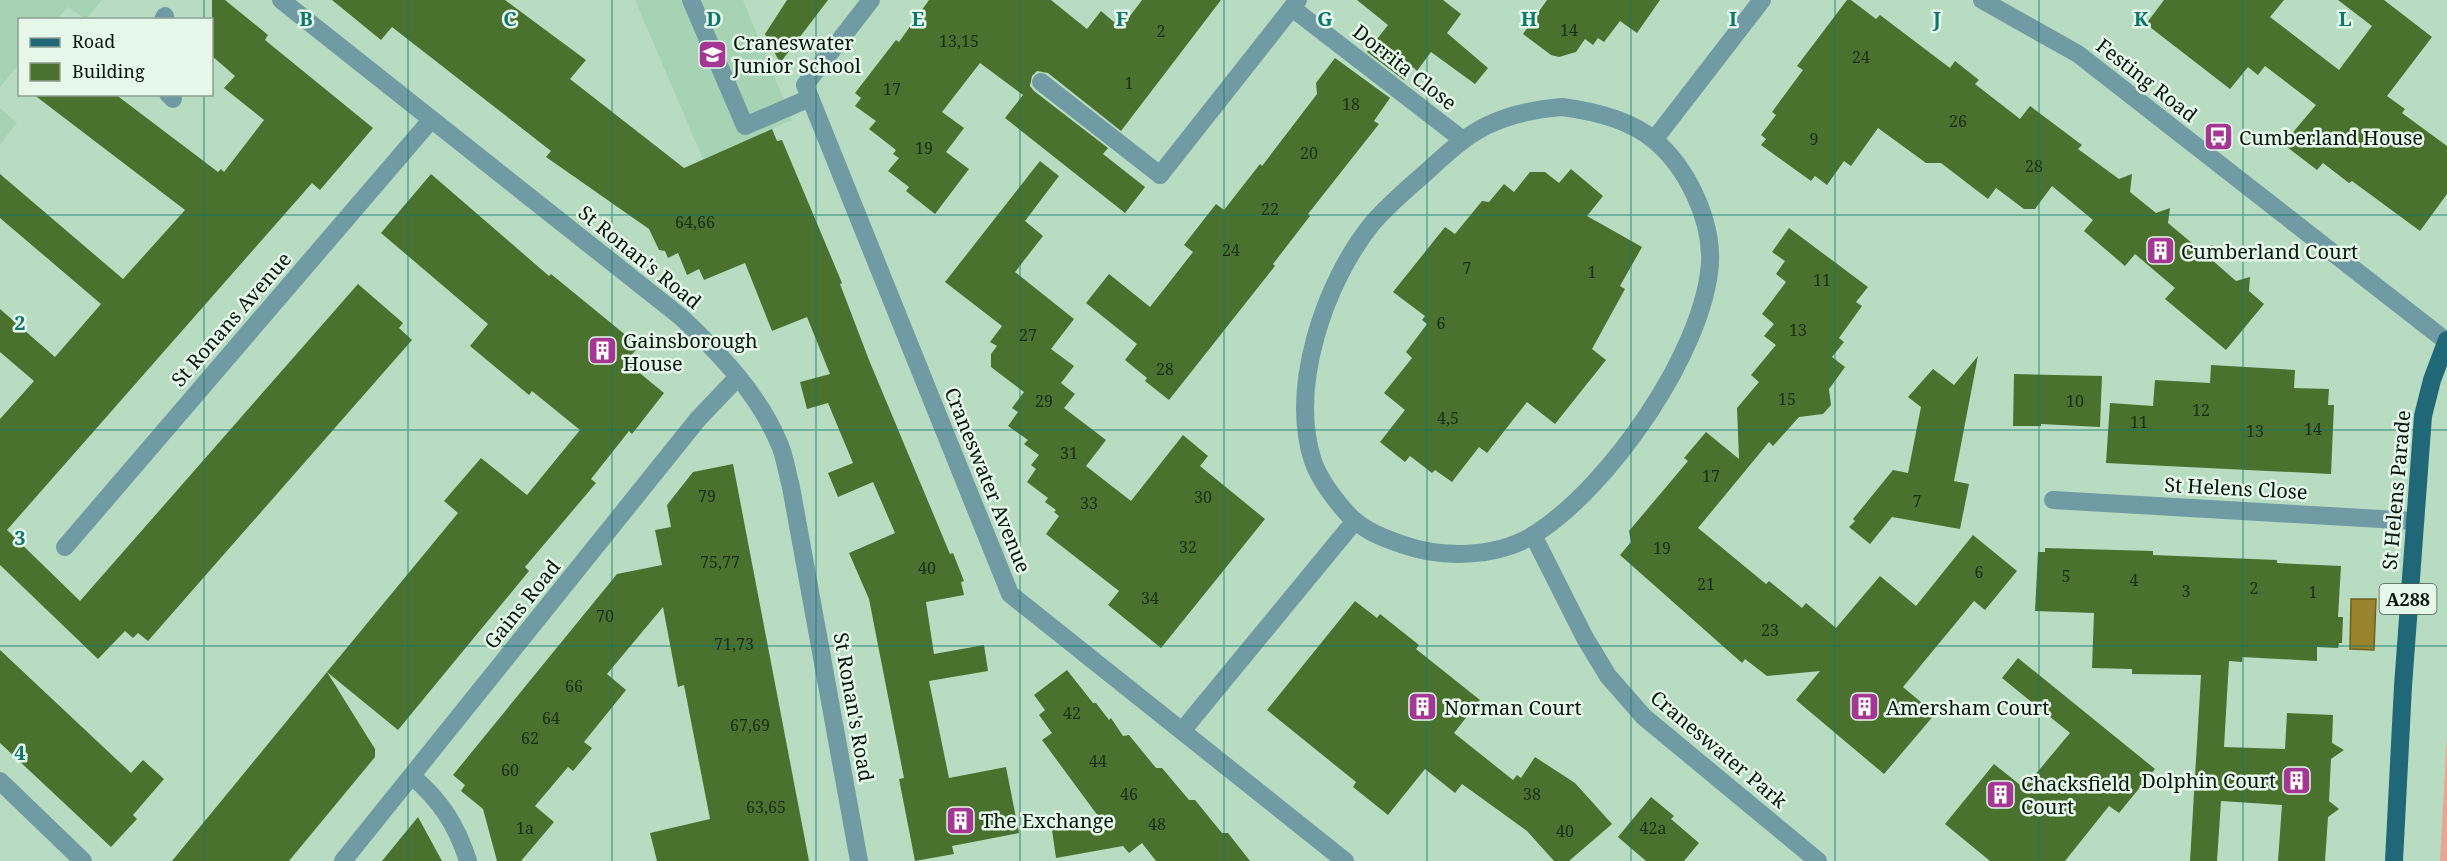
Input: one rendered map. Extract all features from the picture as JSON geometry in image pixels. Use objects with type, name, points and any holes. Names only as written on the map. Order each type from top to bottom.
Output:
[{"type":"main road","name":"St Helens Parade","points":[[2394,861],[2403,686],[2423,416],[2432,380],[2447,341]]},
{"type":"street","name":"St Ronan's Road","points":[[281,0],[681,317],[718,352],[760,408],[780,444],[793,499],[860,861]]},
{"type":"street","points":[[691,0],[745,126],[810,98],[805,85],[871,0]]},
{"type":"street","points":[[1654,140],[1762,0]]},
{"type":"street","name":"Festing Road","points":[[1982,0],[2078,54],[2447,341]]},
{"type":"street","name":"Dorrita Close","points":[[1041,82],[1160,175],[1295,4],[1463,140]]},
{"type":"street","name":"Craneswater Avenue","points":[[810,98],[1010,594],[1345,861]]},
{"type":"street","points":[[1562,107],[1607,116],[1654,140],[1695,192],[1707,225],[1710,262],[1702,301],[1685,349],[1665,387],[1617,455],[1567,508],[1533,535],[1490,552],[1448,555],[1418,550],[1392,541],[1354,522],[1334,497],[1313,464],[1305,426],[1307,386],[1322,316],[1345,263],[1370,226],[1393,202],[1463,140],[1508,116],[1537,109],[1562,107]]},
{"type":"street","name":"St Ronans Avenue","points":[[65,547],[431,120]]},
{"type":"street","name":"Gains Road","points":[[343,861],[413,777],[698,419],[738,377]]},
{"type":"street","name":"St Helens Close","points":[[2053,500],[2415,522]]},
{"type":"street","points":[[1182,731],[1354,522]]},
{"type":"street","name":"Craneswater Park","points":[[1533,535],[1585,638],[1608,676],[1644,717],[1818,861]]},
{"type":"street","points":[[413,777],[439,801],[449,816],[468,861]]},
{"type":"street","points":[[0,782],[83,861]]},
{"type":"shaded area","points":[[0,0],[102,0],[87,18],[68,7],[58,18],[18,18],[18,65],[0,87]]},
{"type":"shaded area","name":"Craneswater Junior School","points":[[635,0],[743,0],[792,120],[703,159]]},
{"type":"shaded area","points":[[0,108],[17,123],[0,144]]},
{"type":"shaded area","points":[[2351,599],[2376,599],[2374,650],[2350,649]]},
{"type":"shaded area","points":[[2447,736],[2447,861],[2440,861]]},
{"type":"building","points":[[212,0],[225,0],[268,35],[265,40],[373,128],[320,190],[312,183],[7,530],[80,601],[358,284],[403,323],[399,328],[412,340],[148,641],[138,633],[133,638],[125,631],[98,659],[0,565],[0,419],[34,381],[0,352],[0,309],[55,357],[101,304],[0,218],[0,174],[123,279],[185,210],[36,96],[118,96],[218,172],[221,169],[224,172],[264,120],[224,88],[235,76],[213,57]]},
{"type":"building","points":[[332,0],[505,0],[586,60],[570,79],[684,168],[772,129],[777,141],[782,140],[842,283],[840,284],[869,360],[950,554],[953,553],[964,581],[961,582],[964,595],[926,602],[934,654],[984,645],[988,671],[929,681],[949,778],[1006,767],[1019,833],[952,846],[954,854],[915,861],[899,779],[904,778],[869,599],[849,553],[895,533],[873,482],[838,497],[828,473],[853,463],[828,403],[807,409],[800,382],[830,374],[807,317],[772,331],[745,263],[704,280],[699,269],[687,275],[678,253],[668,258],[665,251],[659,250],[649,229],[546,157],[551,151],[392,27],[381,40]]},
{"type":"building","points":[[787,0],[828,0],[780,63],[765,34]]},
{"type":"building","points":[[929,0],[1051,0],[1087,29],[1101,11],[1121,28],[1142,0],[1221,0],[1121,131],[1048,73],[1037,71],[1032,76],[1030,86],[1034,91],[1108,148],[1103,154],[1145,187],[1125,213],[1005,118],[1023,95],[980,63],[942,112],[964,128],[946,152],[969,169],[935,214],[906,191],[909,187],[888,171],[899,158],[893,154],[896,150],[869,129],[876,121],[855,106],[861,98],[855,93],[896,40],[899,42]]},
{"type":"building","points":[[1357,0],[1443,0],[1461,14],[1447,33],[1488,68],[1475,84],[1431,52],[1417,71],[1413,67],[1404,80],[1367,52],[1388,25]]},
{"type":"building","points":[[1547,0],[1660,0],[1637,33],[1620,21],[1604,42],[1598,38],[1593,45],[1585,39],[1576,52],[1559,57],[1551,55],[1523,34]]},
{"type":"building","points":[[1847,0],[1851,0],[1876,19],[1880,15],[1950,68],[1955,61],[1979,80],[1975,84],[2020,119],[2030,106],[2082,145],[2078,149],[2119,179],[2132,174],[2130,192],[2156,213],[2170,208],[2168,223],[2199,249],[2213,245],[2212,260],[2236,281],[2250,277],[2249,291],[2264,304],[2226,350],[2165,299],[2175,288],[2135,254],[2125,266],[2084,231],[2093,220],[2052,186],[2035,209],[2024,209],[1996,188],[1988,199],[1941,163],[1926,163],[1878,128],[1851,166],[1844,161],[1827,185],[1815,176],[1811,181],[1761,145],[1766,139],[1761,135],[1776,115],[1772,112],[1803,70],[1797,66]]},
{"type":"building","points":[[2164,0],[2284,0],[2270,17],[2339,70],[2372,26],[2338,0],[2384,0],[2432,37],[2387,96],[2405,109],[2402,113],[2447,146],[2447,194],[2420,231],[2352,181],[2349,183],[2323,163],[2317,170],[2283,144],[2316,105],[2265,66],[2258,75],[2248,67],[2230,89],[2146,24]]},
{"type":"building","points":[[1335,58],[1390,98],[1374,121],[1379,124],[1308,214],[1310,216],[1273,264],[1275,266],[1169,400],[1145,381],[1147,378],[1125,360],[1137,344],[1086,303],[1109,274],[1150,307],[1193,252],[1184,245],[1216,204],[1224,210],[1260,164],[1262,166],[1317,94],[1316,83]]},
{"type":"building","points":[[1040,161],[1059,176],[1025,221],[1043,236],[1015,272],[1074,319],[1051,349],[1074,366],[1061,383],[1075,394],[1064,408],[1106,440],[1086,466],[1131,501],[1183,435],[1208,456],[1200,466],[1265,519],[1161,648],[1108,605],[1119,591],[1046,534],[1059,516],[1054,512],[1056,510],[1045,502],[1048,498],[1027,482],[1036,469],[1031,465],[1039,455],[1024,444],[1028,440],[1008,426],[1018,412],[1012,408],[1024,392],[991,367],[991,354],[997,346],[990,342],[1002,326],[945,282]]},
{"type":"building","points":[[1571,169],[1603,196],[1587,216],[1642,247],[1620,286],[1625,289],[1592,349],[1606,360],[1555,424],[1527,402],[1487,453],[1479,447],[1452,482],[1435,470],[1432,473],[1410,456],[1405,462],[1380,442],[1405,410],[1384,393],[1412,358],[1406,352],[1427,324],[1422,320],[1425,316],[1393,292],[1445,227],[1455,234],[1482,201],[1489,202],[1504,184],[1514,192],[1530,172],[1545,172],[1559,183]]},
{"type":"building","points":[[431,174],[549,276],[551,274],[639,346],[630,357],[640,365],[636,370],[664,393],[632,434],[629,431],[591,479],[596,483],[525,567],[529,571],[398,730],[327,672],[458,513],[444,501],[481,458],[527,495],[580,430],[532,391],[529,395],[470,346],[488,324],[381,233]]},
{"type":"building","points":[[1789,228],[1868,287],[1856,302],[1862,306],[1839,338],[1844,342],[1832,357],[1845,367],[1829,389],[1831,405],[1823,414],[1799,417],[1773,446],[1769,442],[1698,528],[1766,584],[1769,581],[1802,608],[1806,603],[1836,628],[1880,576],[1916,606],[1973,535],[2017,571],[1985,610],[1974,601],[1903,687],[1935,714],[1884,774],[1796,700],[1820,671],[1767,676],[1745,659],[1742,663],[1620,555],[1631,542],[1629,531],[1688,461],[1684,458],[1706,432],[1739,459],[1737,408],[1759,382],[1751,375],[1776,345],[1764,336],[1774,324],[1762,314],[1786,282],[1776,274],[1785,261],[1772,252]]},
{"type":"building","points":[[1978,356],[1954,481],[1969,484],[1960,529],[1892,517],[1870,544],[1849,527],[1893,470],[1908,473],[1921,407],[1908,397],[1933,369],[1954,385]]},
{"type":"building","points":[[2211,365],[2295,370],[2294,388],[2329,389],[2328,405],[2334,405],[2331,474],[2106,463],[2110,403],[2153,406],[2155,380],[2210,383]]},
{"type":"building","points":[[2014,374],[2102,376],[2100,427],[2041,424],[2041,426],[2013,426]]},
{"type":"building","points":[[733,464],[809,861],[657,861],[650,833],[710,819],[684,685],[678,687],[663,607],[607,674],[626,690],[584,742],[592,748],[573,771],[568,767],[535,806],[554,822],[521,861],[497,861],[483,809],[461,791],[465,785],[453,775],[617,574],[662,565],[655,530],[671,527],[667,505],[693,472]]},
{"type":"building","points":[[2045,548],[2153,551],[2153,555],[2277,560],[2277,563],[2341,566],[2338,617],[2343,617],[2342,643],[2339,643],[2338,648],[2317,647],[2317,661],[2242,657],[2242,662],[2229,661],[2224,747],[2285,749],[2287,713],[2333,715],[2332,743],[2344,750],[2331,759],[2329,801],[2339,809],[2328,817],[2325,861],[2278,861],[2282,805],[2221,801],[2217,861],[2190,861],[2201,675],[2132,674],[2132,669],[2092,668],[2094,613],[2035,611],[2038,552],[2045,552]]},
{"type":"building","name":"Norman Court","points":[[1355,601],[1377,618],[1380,614],[1419,645],[1416,649],[1480,700],[1454,733],[1513,780],[1517,775],[1521,778],[1535,757],[1575,783],[1612,824],[1569,861],[1554,861],[1527,831],[1462,784],[1455,793],[1425,769],[1388,815],[1353,787],[1356,782],[1267,710]]},
{"type":"building","points":[[0,650],[131,773],[143,760],[164,779],[133,815],[137,819],[111,847],[0,743]]},
{"type":"building","points":[[2018,658],[2155,769],[2119,813],[2109,806],[2065,861],[1990,861],[1945,824],[1994,764],[2024,788],[2070,733],[2002,678]]},
{"type":"building","points":[[1067,670],[1093,703],[1096,703],[1109,720],[1111,718],[1123,736],[1129,735],[1156,768],[1162,768],[1189,800],[1195,800],[1222,833],[1228,833],[1250,861],[1156,861],[1142,843],[1129,853],[1123,846],[1056,858],[1052,830],[1101,820],[1042,740],[1052,733],[1039,715],[1045,710],[1034,695]]},
{"type":"building","points":[[327,672],[375,749],[375,757],[289,861],[172,861]]},
{"type":"building","points":[[1651,797],[1674,816],[1671,819],[1699,843],[1684,861],[1646,861],[1618,837]]},
{"type":"building","points":[[418,817],[442,861],[382,861]]},
{"type":"place","name":"Craneswater Junior School","points":[[712,54]]},
{"type":"place","name":"Cumberland House","points":[[2218,137]]},
{"type":"place","name":"Cumberland Court","points":[[2160,251]]},
{"type":"place","name":"Gainsborough House","points":[[602,351]]},
{"type":"place","name":"Norman Court","points":[[1423,707]]},
{"type":"place","name":"Amersham Court","points":[[1865,707]]},
{"type":"place","name":"Dolphin Court","points":[[2297,780]]},
{"type":"place","name":"Chacksfield Court","points":[[2000,794]]},
{"type":"place","name":"The Exchange","points":[[960,820]]}]
